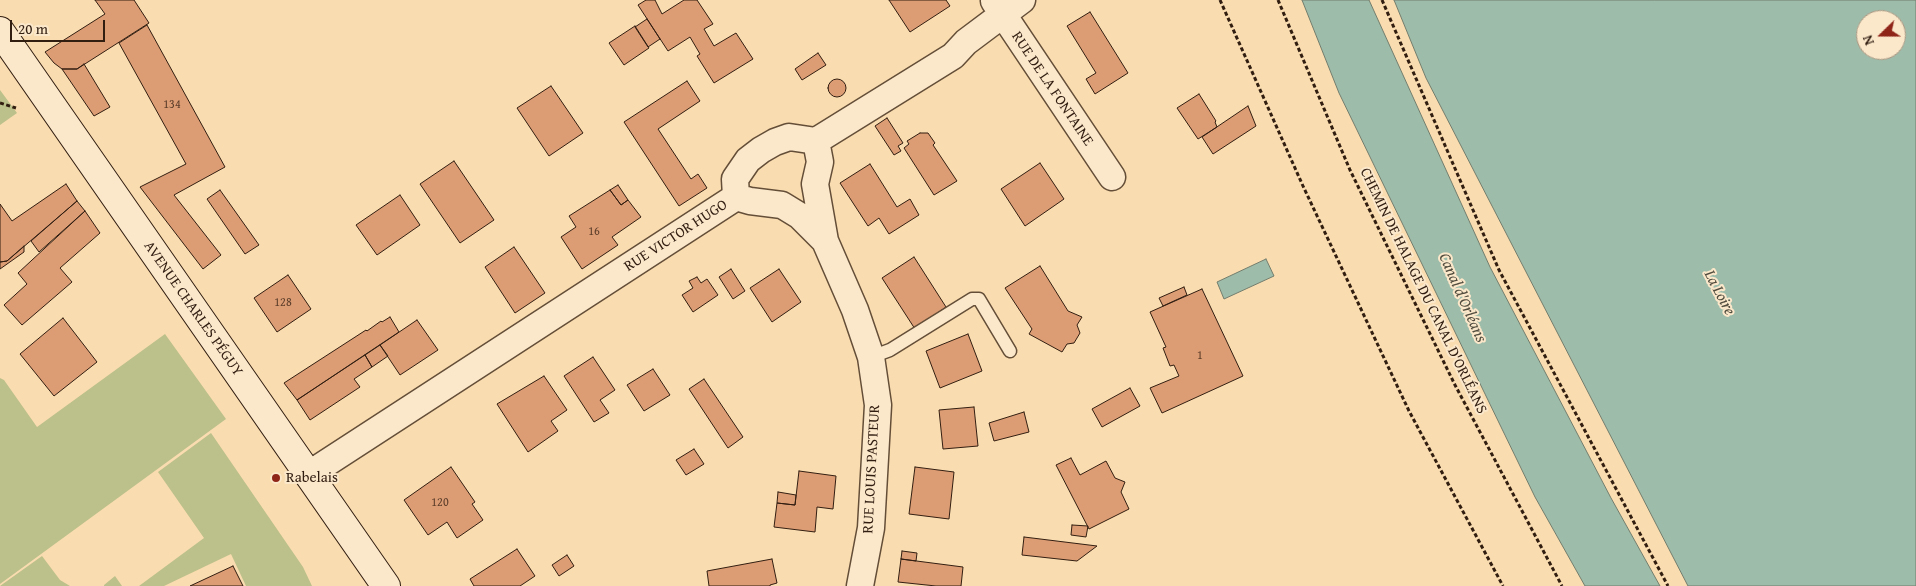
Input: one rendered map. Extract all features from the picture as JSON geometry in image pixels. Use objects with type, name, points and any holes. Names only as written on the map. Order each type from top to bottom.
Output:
[{"type":"main road","name":"AVENUE CHARLES PÉGUY","points":[[0,31],[386,586]]},
{"type":"street","points":[[816,141],[952,56],[1006,5]]},
{"type":"street","name":"RUE DE LA FONTAINE","points":[[1006,5],[1112,177]]},
{"type":"street","name":"RUE VICTOR HUGO","points":[[308,475],[736,197],[735,179],[748,160],[761,150],[789,137],[816,141]]},
{"type":"street","name":"RUE LOUIS PASTEUR","points":[[816,141],[820,162],[815,184],[825,241],[855,310],[871,357],[878,405],[871,528],[860,586]]},
{"type":"street","name":"RUE LOUIS PASTEUR","points":[[736,197],[750,201],[782,205],[800,216],[825,241]]},
{"type":"lane","points":[[871,357],[890,350],[972,299],[979,299],[1010,351]]},
{"type":"path","points":[[1220,0],[1303,186],[1409,411],[1503,586]]},
{"type":"path","name":"CHEMIN DE HALAGE DU CANAL D'ORLÉANS","points":[[1278,0],[1350,170],[1455,385],[1562,586]]},
{"type":"path","points":[[1382,0],[1498,270],[1668,586]]},
{"type":"green space","points":[[0,90],[17,113],[0,125]]},
{"type":"green space","points":[[165,334],[226,419],[0,584],[0,378],[4,380],[37,427]]},
{"type":"green space","points":[[211,433],[303,567],[312,586],[246,586],[231,554],[164,586],[139,586],[204,538],[158,472]]},
{"type":"green space","points":[[42,556],[60,580],[70,586],[0,586]]},
{"type":"green space","points":[[115,576],[122,586],[104,586],[104,585]]},
{"type":"water","name":"Canal d'Orléans","points":[[1302,0],[1369,0],[1490,267],[1611,498],[1660,586],[1585,586],[1535,497],[1339,93]]},
{"type":"water","name":"La Loire","points":[[1394,0],[1916,0],[1916,586],[1688,586],[1426,78]]},
{"type":"water","points":[[1266,259],[1274,276],[1224,299],[1217,282]]},
{"type":"building","points":[[95,0],[134,0],[149,23],[77,69],[62,69],[45,52],[105,14]]},
{"type":"building","points":[[646,0],[655,0],[662,14],[684,0],[697,0],[713,24],[704,29],[714,46],[736,33],[753,59],[714,83],[697,56],[700,54],[690,37],[668,51],[638,5]]},
{"type":"building","points":[[889,0],[946,0],[950,6],[910,32]]},
{"type":"building","points":[[1090,12],[1128,73],[1095,94],[1086,79],[1096,73],[1067,26]]},
{"type":"building","points":[[647,19],[660,39],[648,47],[635,27]]},
{"type":"building","points":[[147,25],[225,167],[174,195],[221,255],[203,269],[140,187],[186,164],[119,43]]},
{"type":"building","points":[[635,26],[649,48],[624,65],[609,43]]},
{"type":"building","points":[[818,53],[826,65],[802,80],[795,69]]},
{"type":"building","points":[[84,64],[110,107],[94,116],[62,69],[77,69]]},
{"type":"building","points":[[837,79],[843,82],[846,88],[843,94],[837,97],[831,94],[828,88],[831,82]]},
{"type":"building","points":[[687,81],[700,101],[658,129],[691,179],[698,174],[707,188],[679,206],[624,122]]},
{"type":"building","points":[[551,86],[583,133],[549,156],[517,108]]},
{"type":"building","points":[[1199,94],[1216,121],[1217,127],[1198,139],[1177,108]]},
{"type":"building","points":[[1248,106],[1256,126],[1213,154],[1202,137]]},
{"type":"building","points":[[887,118],[903,143],[898,146],[901,151],[894,155],[875,126]]},
{"type":"building","points":[[920,133],[928,133],[935,143],[933,145],[957,181],[934,195],[904,148],[909,144],[907,141]]},
{"type":"building","points":[[454,161],[494,220],[460,243],[420,184]]},
{"type":"building","points":[[1040,163],[1064,199],[1025,226],[1001,189]]},
{"type":"building","points":[[870,164],[897,207],[910,199],[919,215],[889,234],[879,218],[868,226],[840,183]]},
{"type":"building","points":[[66,184],[77,201],[7,261],[0,262],[0,204],[12,221]]},
{"type":"building","points":[[618,185],[628,200],[621,205],[610,190]]},
{"type":"building","points":[[220,190],[259,245],[245,254],[207,199]]},
{"type":"building","points":[[610,190],[621,205],[628,200],[641,217],[612,237],[618,245],[582,269],[561,237],[576,227],[569,216]]},
{"type":"building","points":[[400,195],[420,225],[377,255],[356,225]]},
{"type":"building","points":[[77,201],[85,211],[39,252],[31,241]]},
{"type":"building","points":[[85,211],[100,233],[60,268],[72,282],[22,325],[4,305],[27,284],[18,273]]},
{"type":"building","points":[[24,246],[24,252],[0,269],[0,262],[7,261]]},
{"type":"building","points":[[514,247],[545,293],[515,313],[485,267]]},
{"type":"building","points":[[914,257],[946,307],[915,329],[882,278]]},
{"type":"building","points":[[1040,266],[1068,311],[1082,317],[1077,325],[1080,333],[1074,343],[1067,344],[1062,352],[1029,334],[1032,329],[1005,288]]},
{"type":"building","points":[[731,269],[745,291],[733,299],[719,277]]},
{"type":"building","points":[[779,269],[801,302],[772,322],[750,288]]},
{"type":"building","points":[[288,275],[311,309],[277,332],[254,298]]},
{"type":"building","points":[[697,277],[701,283],[707,279],[718,295],[693,312],[682,295],[693,288],[689,281]]},
{"type":"building","points":[[1184,287],[1187,295],[1163,306],[1159,298]]},
{"type":"building","points":[[1202,289],[1243,376],[1162,413],[1150,388],[1179,376],[1174,365],[1170,366],[1163,348],[1166,347],[1150,312]]},
{"type":"building","points":[[390,317],[399,332],[297,400],[284,383],[366,330]]},
{"type":"building","points":[[63,318],[97,362],[54,396],[20,354]]},
{"type":"building","points":[[417,320],[438,350],[400,375],[380,345]]},
{"type":"building","points":[[968,334],[982,371],[940,388],[926,351]]},
{"type":"building","points":[[380,345],[388,356],[372,367],[365,355]]},
{"type":"building","points":[[365,355],[372,367],[354,379],[360,387],[310,420],[297,400]]},
{"type":"building","points":[[593,357],[615,390],[600,400],[609,413],[594,422],[564,376]]},
{"type":"building","points":[[653,369],[670,395],[644,411],[627,385]]},
{"type":"building","points":[[544,376],[567,410],[551,421],[558,431],[528,452],[497,404]]},
{"type":"building","points":[[704,379],[743,437],[728,448],[689,389]]},
{"type":"building","points":[[1130,388],[1140,406],[1102,427],[1092,409]]},
{"type":"building","points":[[974,407],[978,446],[943,449],[939,410]]},
{"type":"building","points":[[1024,412],[1029,432],[994,441],[989,423]]},
{"type":"building","points":[[694,449],[704,464],[686,475],[676,460]]},
{"type":"building","points":[[1071,458],[1080,475],[1106,461],[1115,478],[1125,482],[1121,492],[1129,509],[1089,529],[1056,465]]},
{"type":"building","points":[[451,467],[475,502],[472,504],[483,520],[457,538],[447,522],[428,535],[404,500]]},
{"type":"building","points":[[915,467],[954,472],[949,519],[909,514]]},
{"type":"building","points":[[799,471],[836,476],[833,509],[817,507],[815,532],[774,527],[777,503],[795,505]]},
{"type":"building","points":[[778,492],[796,495],[795,505],[777,503]]},
{"type":"building","points":[[1072,525],[1088,526],[1086,537],[1071,535]]},
{"type":"building","points":[[1024,537],[1097,546],[1077,561],[1022,555]]},
{"type":"building","points":[[517,549],[535,576],[520,586],[474,586],[470,579]]},
{"type":"building","points":[[902,551],[917,553],[916,561],[901,559]]},
{"type":"building","points":[[567,555],[574,566],[559,576],[552,565]]},
{"type":"building","points":[[772,559],[777,583],[770,586],[709,586],[707,571]]},
{"type":"building","points":[[901,559],[963,567],[961,586],[936,586],[898,582]]},
{"type":"building","points":[[233,566],[243,586],[190,586]]},
{"type":"place","name":"Rabelais","points":[[276,478]]}]
